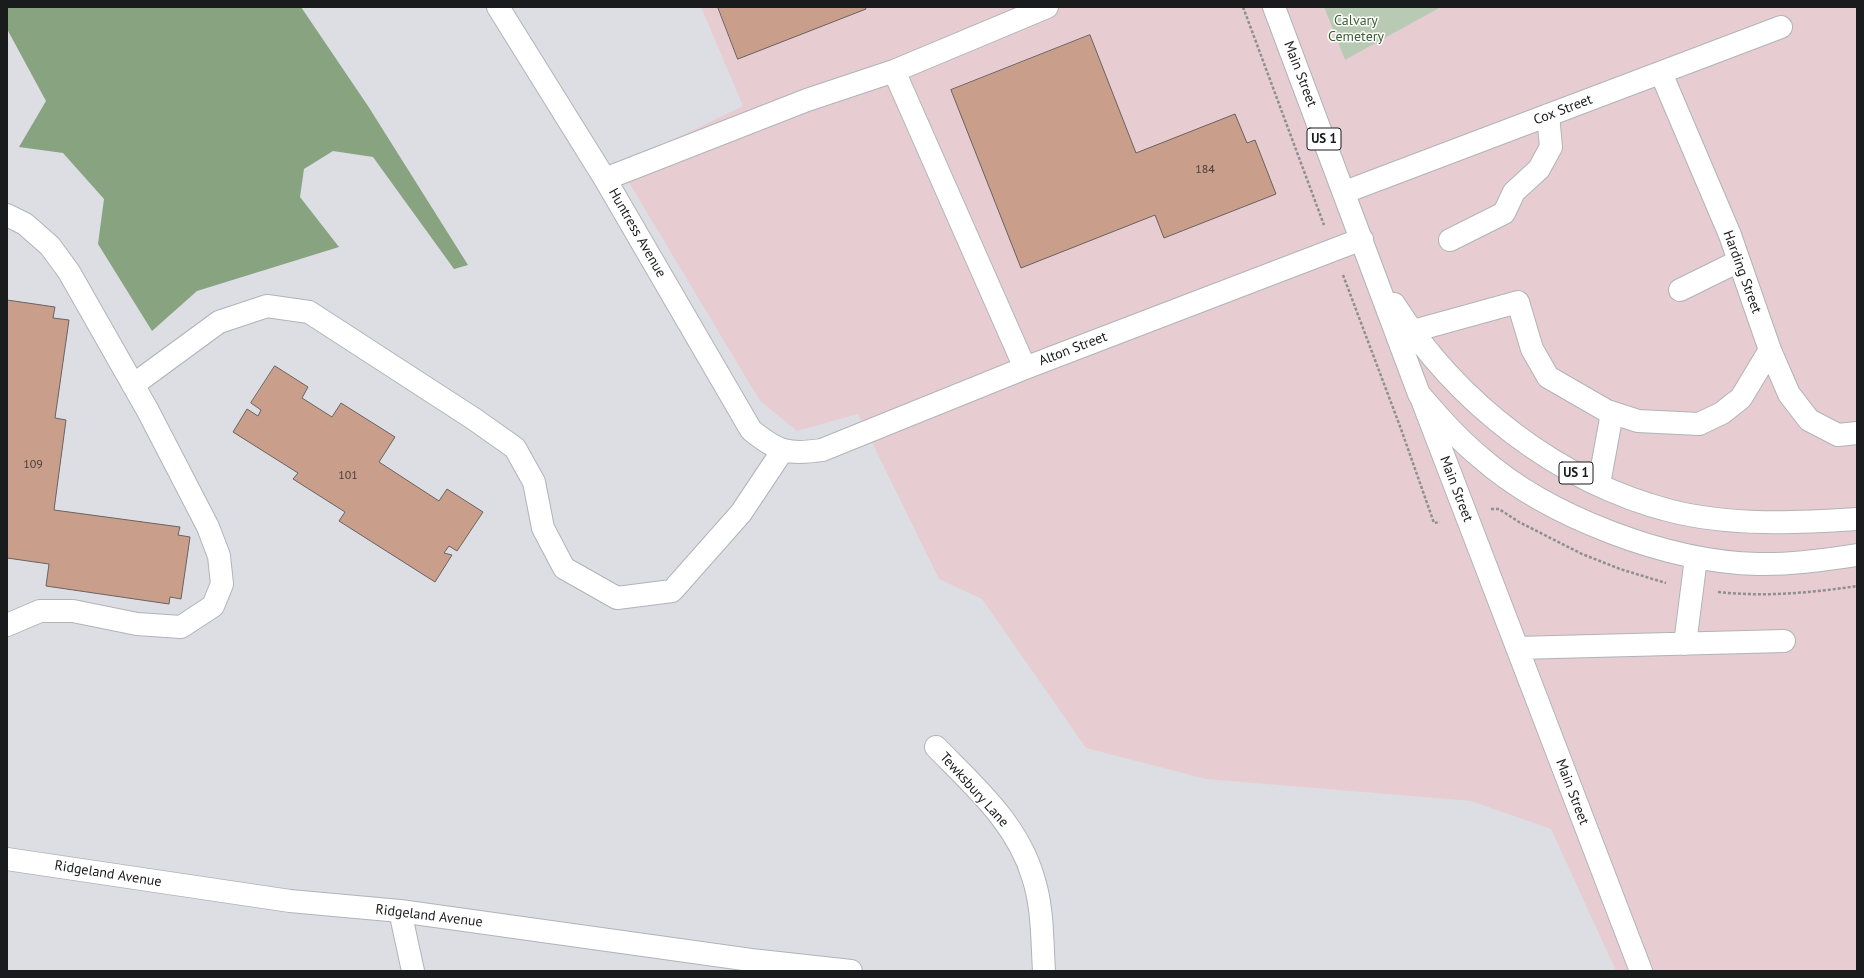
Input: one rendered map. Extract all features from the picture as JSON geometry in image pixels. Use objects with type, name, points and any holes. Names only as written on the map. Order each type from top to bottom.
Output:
[{"type":"street","name":"Huntress Avenue","points":[[498,7],[605,179],[751,430],[769,445],[783,450]]},
{"type":"street","points":[[605,179],[807,100],[894,71],[1047,7]]},
{"type":"street","name":"Main Street","points":[[1274,7],[1419,394],[1641,971]]},
{"type":"street","name":"Cox Street","points":[[1344,192],[1781,27]]},
{"type":"street","points":[[894,71],[1025,368]]},
{"type":"street","name":"Harding Street","points":[[1661,72],[1730,235],[1770,350],[1789,394],[1808,420],[1838,435],[1857,433]]},
{"type":"street","points":[[1450,240],[1504,213],[1514,192],[1539,169],[1551,147],[1548,115]]},
{"type":"street","points":[[7,215],[25,224],[50,246],[69,272],[133,385],[208,528],[219,556],[222,584],[213,606],[181,627],[137,624],[73,611],[40,611],[7,625]]},
{"type":"street","name":"Alton Street","points":[[783,450],[802,453],[822,450],[1025,368],[1362,239]]},
{"type":"street","points":[[1680,290],[1739,261]]},
{"type":"street","name":"US 1","points":[[1374,271],[1427,350],[1458,384],[1490,415],[1560,465],[1629,497],[1671,511],[1717,519],[1763,522],[1821,522],[1857,519]]},
{"type":"street","points":[[1413,331],[1518,302],[1532,349],[1548,377],[1612,413],[1638,421],[1699,424],[1722,414],[1740,398],[1770,350]]},
{"type":"street","points":[[133,385],[219,322],[267,306],[309,312],[474,418],[515,448],[534,482],[543,528],[564,568],[617,598],[672,591],[741,513],[783,450]]},
{"type":"street","name":"US 1","points":[[1419,394],[1452,432],[1480,458],[1534,495],[1594,525],[1666,551],[1696,558],[1758,564],[1794,562],[1857,555]]},
{"type":"street","points":[[1599,484],[1612,413]]},
{"type":"street","points":[[1685,644],[1696,558]]},
{"type":"street","points":[[1517,648],[1784,641]]},
{"type":"street","name":"Tewksbury Lane","points":[[936,747],[985,797],[1003,818],[1023,851],[1034,878],[1039,906],[1044,971]]},
{"type":"street","name":"Ridgeland Avenue","points":[[7,859],[290,901],[400,911],[753,965],[851,971]]},
{"type":"street","points":[[400,911],[413,971]]},
{"type":"shaded area","points":[[701,7],[1324,7],[1345,60],[1441,7],[1857,7],[1857,971],[1616,971],[1551,829],[1471,801],[1206,779],[1086,748],[982,599],[939,579],[858,414],[797,431],[760,401],[619,166],[743,106]]},
{"type":"green space","points":[[7,7],[301,7],[368,106],[468,265],[454,269],[373,157],[333,151],[304,169],[300,197],[339,247],[197,291],[152,331],[98,244],[104,199],[63,153],[19,147],[46,101],[7,29]]},
{"type":"green space","name":"Calvary Cemetery","points":[[1324,7],[1441,7],[1345,60]]},
{"type":"building","points":[[718,7],[865,7],[866,9],[738,59]]},
{"type":"building","points":[[1090,35],[1136,153],[1235,114],[1247,143],[1255,140],[1276,194],[1164,238],[1155,215],[1021,268],[951,90]]},
{"type":"building","points":[[7,300],[55,307],[53,318],[69,320],[55,418],[66,420],[54,510],[180,527],[178,535],[190,537],[181,599],[170,597],[169,604],[46,586],[49,564],[7,558]]},
{"type":"building","points":[[275,366],[308,387],[302,398],[332,417],[341,403],[395,437],[379,462],[439,501],[447,489],[483,512],[457,551],[449,546],[444,553],[452,555],[435,582],[339,521],[345,512],[293,479],[298,473],[233,432],[247,409],[258,416],[261,410],[251,403]]}]
